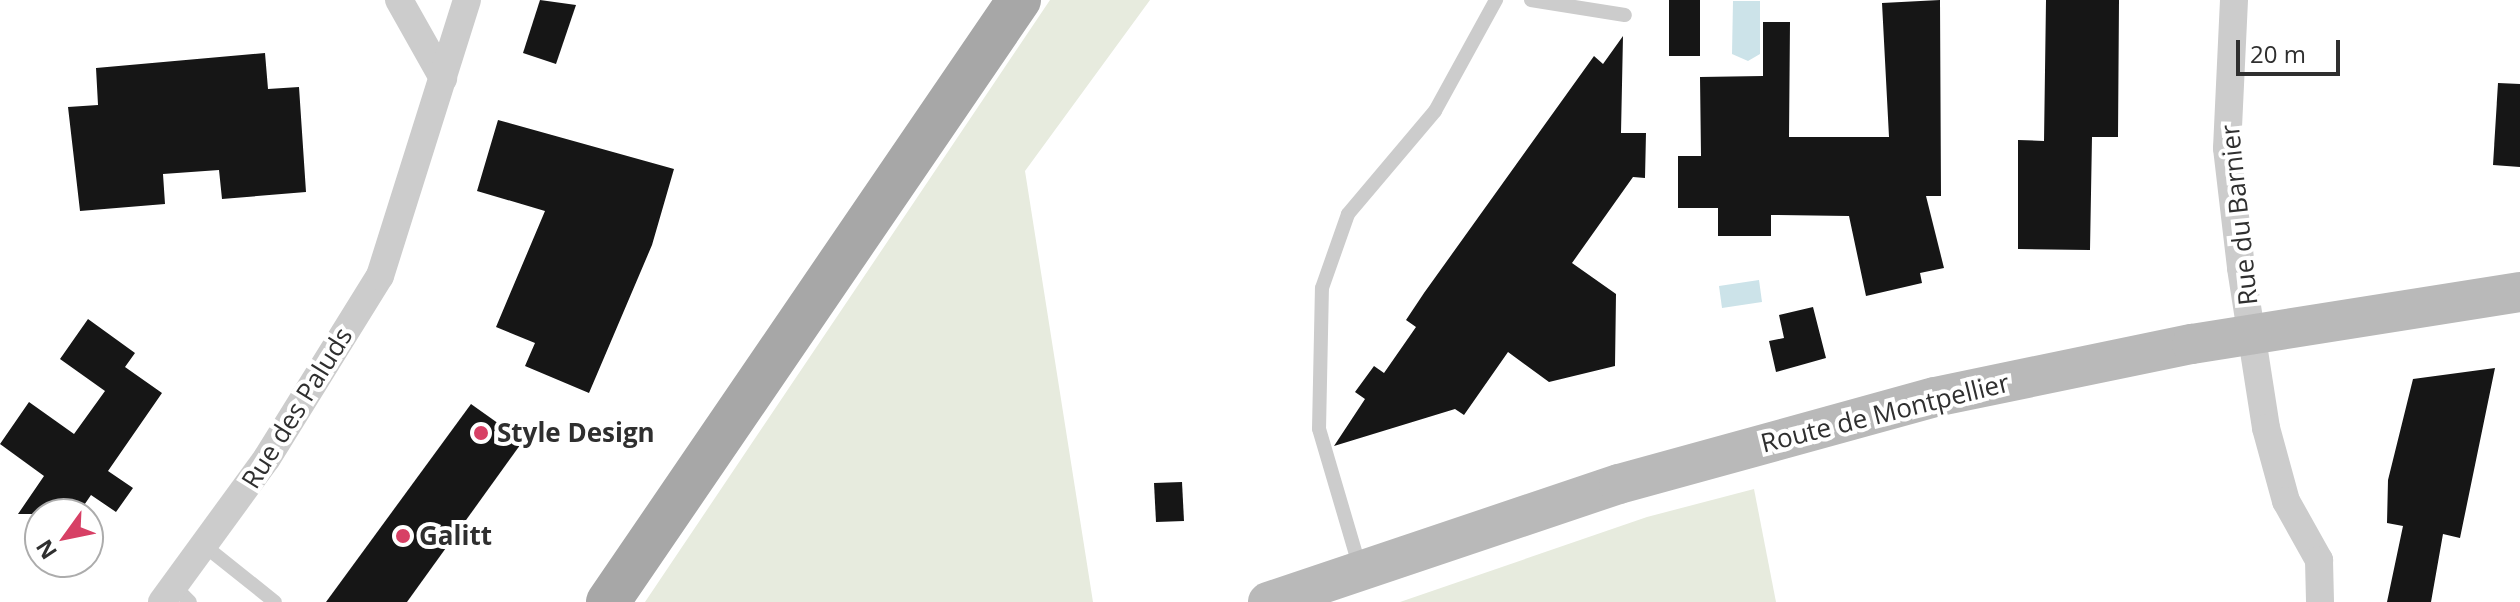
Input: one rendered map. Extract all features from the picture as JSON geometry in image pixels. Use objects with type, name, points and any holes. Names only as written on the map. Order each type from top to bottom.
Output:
[{"type":"main road","points":[[608,602],[1019,0]]},
{"type":"main road","name":"Route de Montpellier","points":[[1268,602],[1360,568],[1619,484],[1935,397],[2251,334],[2520,292]]},
{"type":"street","points":[[399,0],[443,78]]},
{"type":"street","points":[[443,78],[467,0]]},
{"type":"street","name":"Rue du Barnier","points":[[2234,0],[2227,148],[2251,334],[2286,501],[2319,560],[2320,602]]},
{"type":"street","name":"Rue des Paluds","points":[[176,597],[380,276],[407,200],[443,78]]},
{"type":"lane","points":[[1360,568],[1319,429],[1322,288],[1348,214],[1435,111],[1496,0]]},
{"type":"lane","points":[[1531,0],[1625,15]]},
{"type":"lane","points":[[206,547],[275,602]]},
{"type":"shaded area","points":[[1050,0],[1150,0],[1025,171],[1093,602],[645,602]]},
{"type":"shaded area","points":[[1754,489],[1776,602],[1400,602],[1647,517]]},
{"type":"water","points":[[1733,1],[1760,1],[1760,54],[1748,61],[1732,54]]},
{"type":"water","points":[[1759,280],[1762,302],[1722,308],[1719,286]]},
{"type":"building","points":[[540,0],[576,5],[556,64],[523,53]]},
{"type":"building","points":[[1669,0],[1700,0],[1700,56],[1669,56]]},
{"type":"building","points":[[1940,0],[1941,196],[1926,196],[1944,268],[1920,273],[1922,283],[1866,296],[1849,216],[1771,215],[1771,236],[1718,236],[1718,208],[1678,208],[1678,156],[1701,156],[1700,77],[1763,76],[1763,22],[1790,22],[1789,137],[1889,137],[1882,3]]},
{"type":"building","points":[[2046,0],[2119,0],[2118,137],[2092,137],[2090,250],[2018,249],[2018,140],[2044,141]]},
{"type":"building","points":[[1623,36],[1621,133],[1646,133],[1645,178],[1633,177],[1572,263],[1616,294],[1615,366],[1549,382],[1508,352],[1464,415],[1455,409],[1334,446],[1365,399],[1355,392],[1374,366],[1384,373],[1416,327],[1406,320],[1424,293],[1594,56],[1603,64]]},
{"type":"building","points":[[265,53],[268,89],[299,87],[306,192],[222,199],[219,170],[163,174],[165,204],[80,211],[68,107],[98,105],[96,68]]},
{"type":"building","points":[[2498,83],[2520,84],[2520,167],[2493,165]]},
{"type":"building","points":[[498,120],[674,169],[652,245],[589,393],[525,366],[535,343],[496,327],[545,211],[477,191]]},
{"type":"building","points":[[1813,307],[1826,358],[1776,372],[1769,341],[1784,338],[1779,315]]},
{"type":"building","points":[[88,319],[135,353],[125,367],[162,393],[108,471],[133,488],[116,512],[104,504],[104,498],[91,495],[89,498],[29,498],[44,476],[0,444],[29,402],[74,434],[105,391],[60,359]]},
{"type":"building","points":[[2495,368],[2460,538],[2443,534],[2431,602],[2387,602],[2403,526],[2387,523],[2388,480],[2413,379]]},
{"type":"building","points":[[471,404],[523,441],[407,602],[326,602]]},
{"type":"building","points":[[1182,482],[1184,521],[1156,522],[1154,483]]},
{"type":"place","name":"Style Design","points":[[481,433]]},
{"type":"place","name":"Galitt","points":[[403,536]]}]
